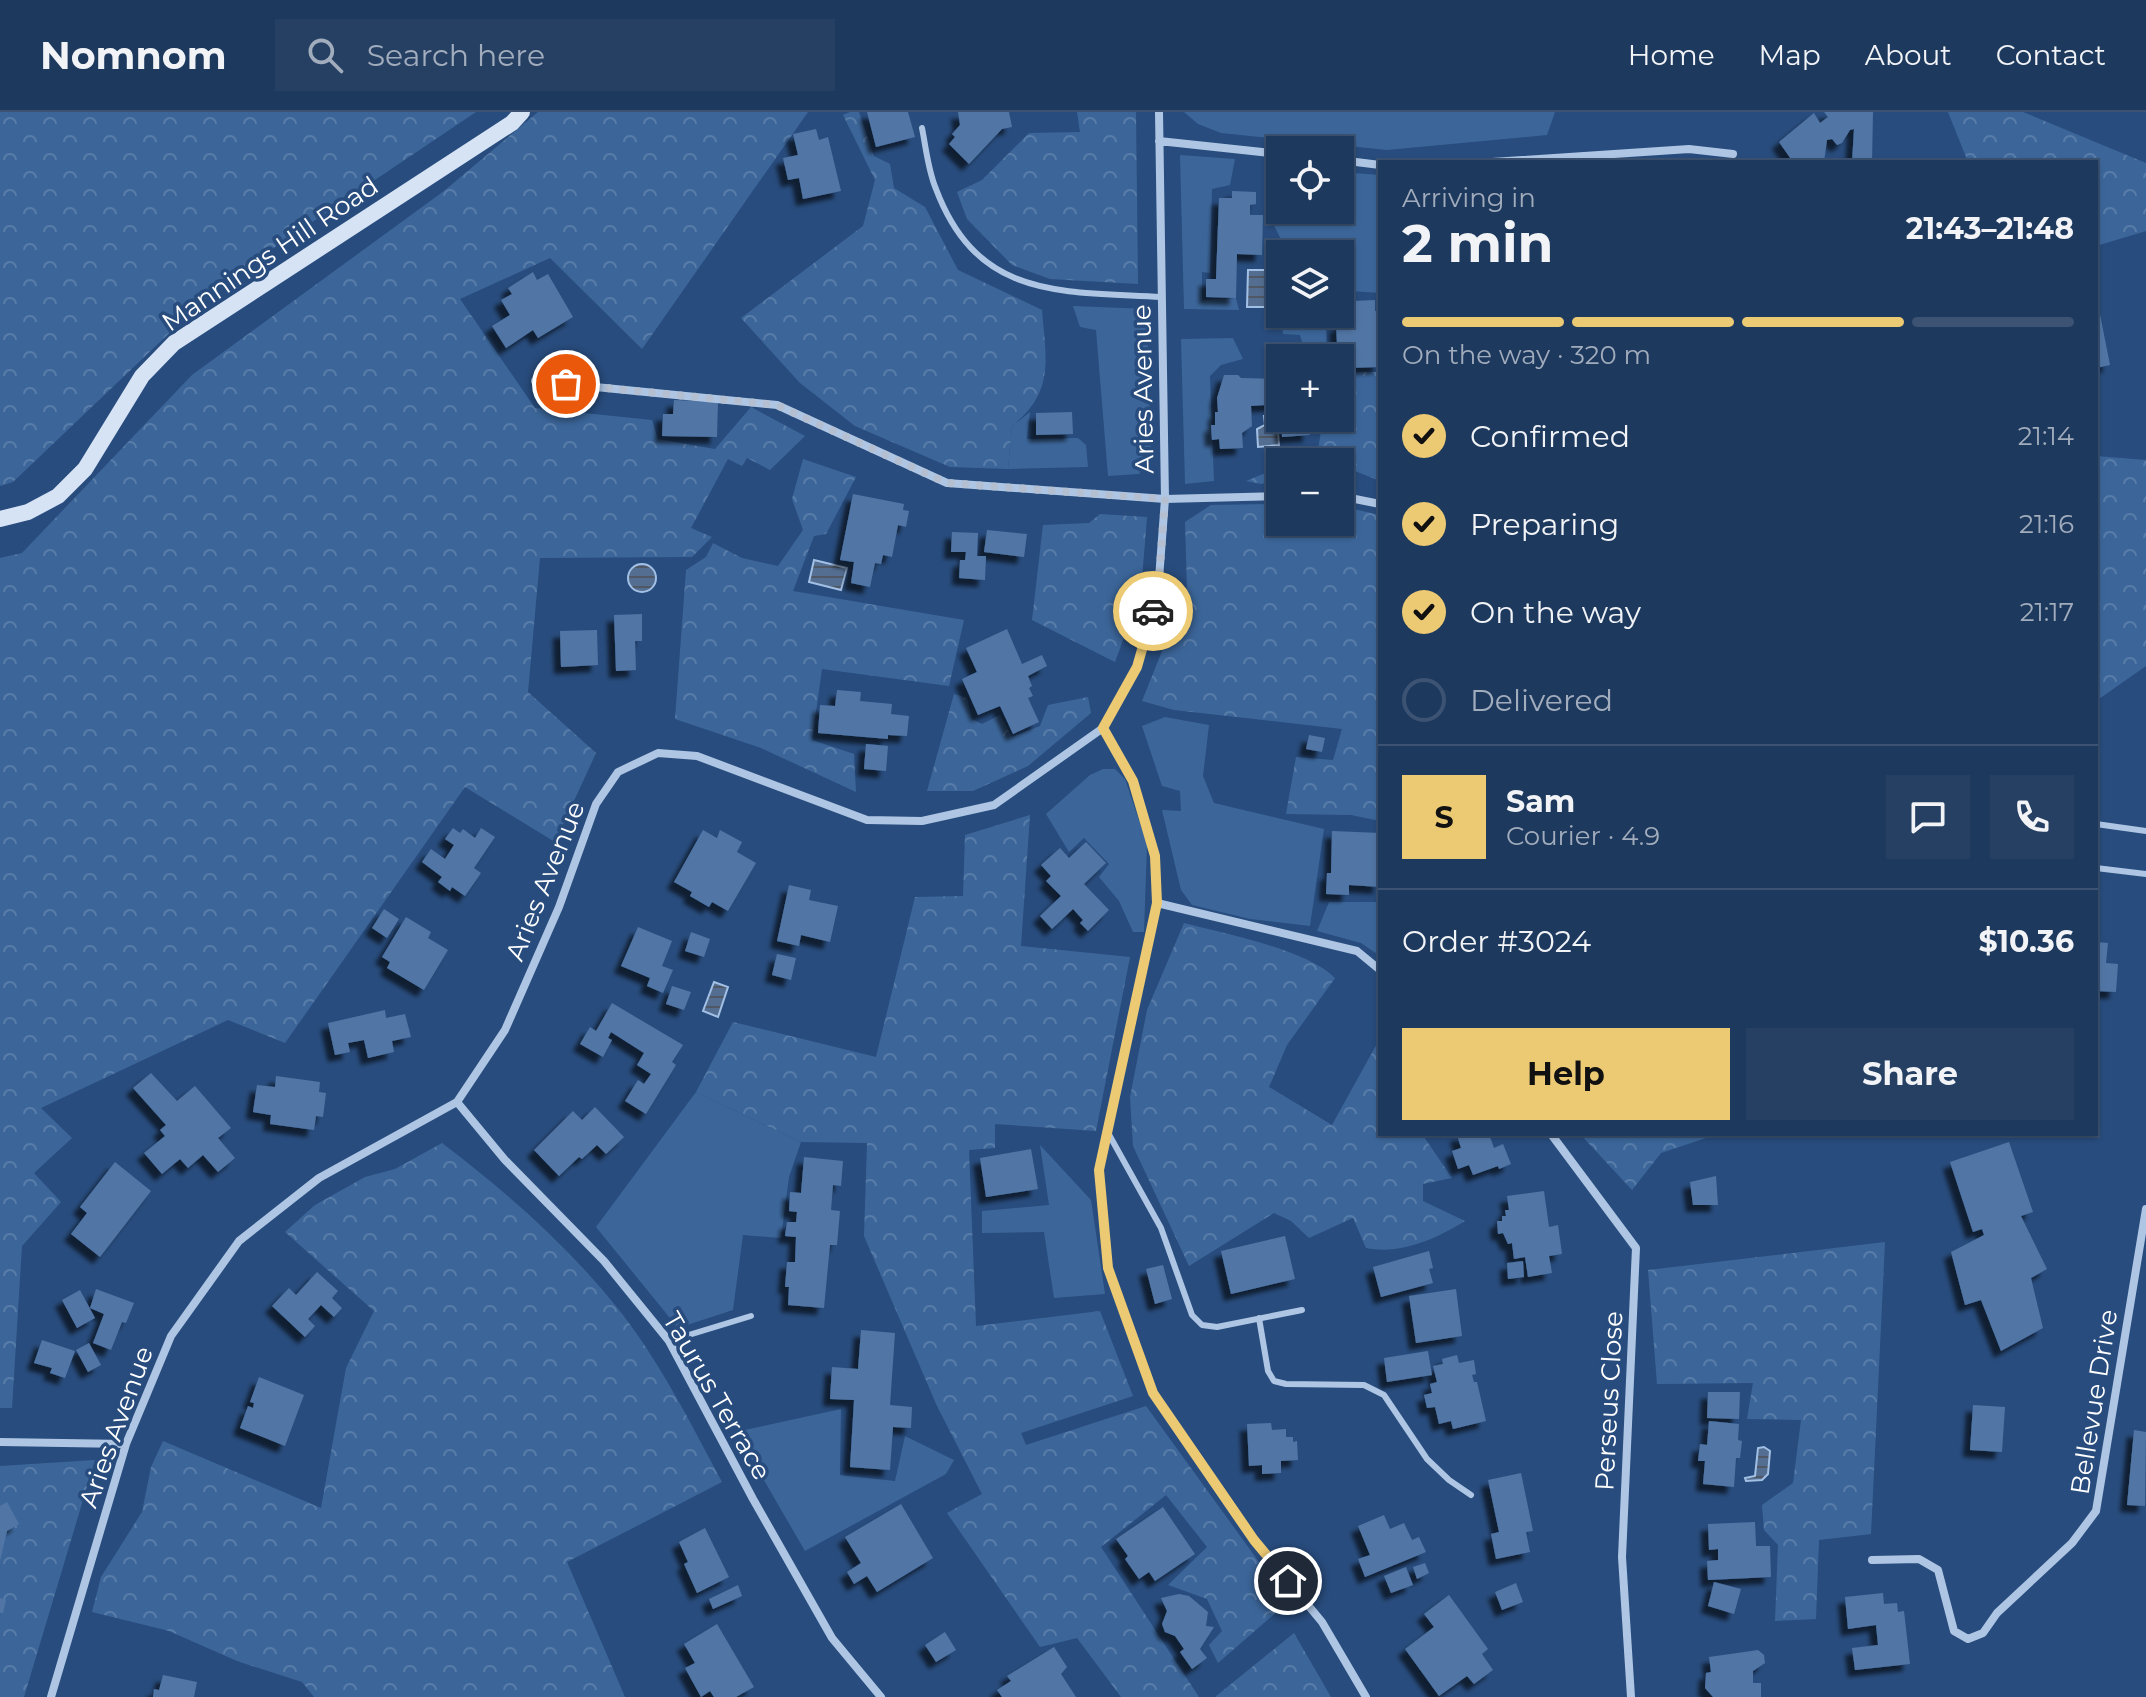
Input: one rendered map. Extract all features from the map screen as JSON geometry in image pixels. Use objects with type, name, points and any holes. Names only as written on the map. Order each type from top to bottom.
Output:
[{"type":"main road","name":"Mannings Hill Road","points":[[0,519],[28,512],[58,496],[85,469],[142,376],[174,343],[512,123],[522,112]]},
{"type":"street","name":"Aries Avenue","points":[[51,1697],[126,1444],[171,1336],[239,1241],[319,1178],[457,1102],[505,1030],[559,907],[596,804],[618,772],[658,753],[697,756],[867,820],[922,821],[994,805],[1103,728],[1137,667],[1158,592],[1165,499],[1159,112]]},
{"type":"street","points":[[1159,141],[1266,152]]},
{"type":"street","points":[[1522,160],[1689,149],[1733,154]]},
{"type":"street","points":[[1354,162],[1378,165]]},
{"type":"street","points":[[535,381],[777,405],[947,483],[1165,499],[1266,496]]},
{"type":"street","points":[[1354,499],[1378,504]]},
{"type":"street","points":[[1103,728],[1133,781],[1155,856],[1157,903],[1099,1170],[1108,1268],[1153,1393],[1254,1540],[1322,1622],[1366,1697]]},
{"type":"street","points":[[1157,903],[1357,951],[1378,968]]},
{"type":"street","name":"Taurus Terrace","points":[[457,1102],[505,1160],[604,1261],[669,1341],[832,1638],[881,1697]]},
{"type":"street","name":"Perseus Close","points":[[1552,1136],[1636,1248],[1622,1557],[1631,1697]]},
{"type":"street","name":"Bellevue Drive","points":[[1872,1560],[1919,1559],[1938,1570],[1954,1631],[1968,1639],[1983,1633],[1997,1613],[2072,1543],[2096,1511],[2146,1209]]},
{"type":"street","points":[[0,1442],[126,1444]]},
{"type":"lane","points":[[922,128],[935,188],[957,231],[986,264],[1024,283],[1061,291],[1161,297]]},
{"type":"lane","points":[[2098,824],[2146,831]]},
{"type":"lane","points":[[2098,868],[2146,874]]},
{"type":"lane","points":[[1107,1131],[1161,1228],[1192,1315],[1202,1325],[1217,1327],[1302,1310]]},
{"type":"lane","points":[[669,1341],[751,1316]]},
{"type":"lane","points":[[1259,1318],[1268,1371],[1274,1381],[1286,1384],[1364,1385],[1384,1395],[1427,1459],[1471,1495]]},
{"type":"green space","points":[[0,112],[476,112],[223,282],[13,482],[0,486]]},
{"type":"green space","points":[[538,112],[808,112],[642,349],[550,258],[460,299],[535,408],[652,420],[658,439],[715,449],[751,407],[805,436],[770,470],[747,458],[742,466],[728,459],[691,528],[712,537],[692,557],[540,558],[528,692],[596,753],[555,842],[465,787],[285,1043],[228,1020],[41,1108],[72,1138],[34,1173],[61,1202],[22,1246],[12,1408],[0,1408],[0,558],[22,553],[192,375],[444,191]]},
{"type":"green space","points":[[859,112],[874,156],[890,164],[894,188],[925,207],[958,270],[1042,310],[1045,374],[1035,400],[1012,426],[1008,469],[950,467],[855,426],[800,383],[741,318],[863,226],[875,180],[843,115]]},
{"type":"green space","points":[[1077,112],[1136,112],[1138,284],[1050,279],[1012,265],[967,219],[957,192],[982,180],[1029,133],[1080,132]]},
{"type":"green space","points":[[1184,112],[1555,112],[1547,135],[1387,150],[1354,147],[1354,136],[1266,138],[1221,133],[1198,124]]},
{"type":"green space","points":[[1948,112],[2023,112],[2146,163],[2146,231],[2098,245],[2098,160],[1967,160]]},
{"type":"green space","points":[[1180,155],[1235,159],[1230,185],[1212,189],[1210,273],[1202,272],[1202,300],[1236,298],[1239,310],[1184,309]]},
{"type":"green space","points":[[1354,173],[1378,175],[1378,293],[1354,291],[1354,240],[1281,240],[1273,224],[1354,224]]},
{"type":"green space","points":[[1073,306],[1147,309],[1151,453],[1139,474],[1108,476],[1096,330],[1080,327]]},
{"type":"green space","points":[[1282,328],[1326,328],[1327,344],[1303,344],[1300,335],[1283,334]]},
{"type":"green space","points":[[1233,338],[1243,359],[1221,365],[1210,376],[1214,481],[1185,484],[1181,339]]},
{"type":"green space","points":[[1354,372],[1378,372],[1378,480],[1354,471],[1354,448],[1318,448],[1321,432],[1354,432]]},
{"type":"green space","points":[[1030,412],[1027,439],[1078,438],[1086,445],[1088,467],[1008,469],[1012,426]]},
{"type":"green space","points":[[2098,456],[2146,460],[2146,666],[2098,700]]},
{"type":"green space","points":[[803,459],[856,477],[826,534],[814,536],[793,591],[964,620],[949,686],[822,669],[812,740],[854,754],[856,792],[761,748],[675,719],[686,570],[706,557],[713,543],[742,558],[778,566],[803,530],[792,499]]},
{"type":"green space","points":[[1266,473],[1266,483],[1246,481]]},
{"type":"green space","points":[[1266,504],[1266,536],[1354,536],[1354,509],[1378,515],[1378,821],[1351,815],[1286,814],[1296,757],[1333,760],[1342,729],[1174,710],[1142,701],[1187,589],[1185,522],[1211,505]]},
{"type":"green space","points":[[1100,514],[1147,517],[1141,591],[1115,662],[1032,620],[1043,525],[1089,523]]},
{"type":"green space","points":[[954,694],[967,698],[972,719],[982,724],[1000,715],[1012,737],[1040,726],[1048,705],[1088,697],[1091,713],[1028,766],[973,791],[927,791]]},
{"type":"green space","points":[[1165,717],[1209,725],[1203,776],[1214,803],[1324,829],[1310,926],[1250,919],[1192,905],[1181,890],[1162,810],[1181,811],[1180,791],[1162,786],[1142,726]]},
{"type":"green space","points":[[1103,769],[1115,769],[1125,779],[1147,844],[1144,932],[1133,932],[1119,901],[1099,877],[1109,864],[1084,838],[1069,852],[1046,814],[1090,775]]},
{"type":"green space","points":[[1030,815],[1021,946],[1130,957],[1096,1131],[995,1124],[995,1148],[969,1150],[976,1326],[1100,1311],[1133,1396],[1021,1433],[1026,1445],[1146,1406],[1288,1602],[1218,1663],[1209,1645],[1222,1631],[1207,1599],[1168,1585],[1207,1547],[1166,1495],[1101,1547],[1199,1697],[1121,1697],[1077,1638],[1040,1647],[947,1513],[982,1494],[937,1406],[864,1236],[867,1143],[801,1142],[696,1092],[733,1022],[876,1057],[915,897],[963,896],[965,835]]},
{"type":"green space","points":[[1329,902],[1378,902],[1378,955],[1361,943],[1317,931]]},
{"type":"green space","points":[[1184,923],[1285,951],[1322,968],[1335,978],[1287,1045],[1269,1087],[1332,1125],[1378,1042],[1378,1136],[1423,1136],[1452,1178],[1423,1184],[1423,1201],[1465,1221],[1417,1244],[1379,1250],[1366,1248],[1353,1218],[1309,1238],[1291,1221],[1274,1213],[1189,1266],[1133,1146],[1130,1097],[1147,1010]]},
{"type":"green space","points":[[696,1092],[801,1142],[789,1177],[781,1238],[743,1235],[733,1310],[678,1328],[596,1227]]},
{"type":"green space","points":[[1582,1136],[1712,1136],[1661,1153],[1632,1190]]},
{"type":"green space","points":[[442,1143],[533,1219],[576,1260],[615,1305],[659,1368],[722,1482],[567,1562],[625,1697],[314,1697],[302,1682],[237,1661],[169,1631],[92,1612],[101,1577],[142,1512],[151,1467],[163,1441],[321,1508],[346,1368],[374,1311],[285,1232],[315,1205],[365,1177],[395,1169]]},
{"type":"green space","points":[[1040,1145],[1091,1200],[1105,1294],[1054,1298],[1044,1232],[982,1233],[982,1211],[1049,1205]]},
{"type":"green space","points":[[1885,1242],[1871,1534],[1819,1540],[1816,1619],[1775,1621],[1778,1545],[1764,1530],[1762,1505],[1793,1483],[1801,1420],[1747,1419],[1753,1383],[1657,1384],[1648,1270]]},
{"type":"green space","points":[[841,1409],[840,1475],[895,1481],[905,1436],[954,1460],[946,1474],[805,1551],[736,1432]]},
{"type":"green space","points":[[95,1460],[24,1697],[0,1697],[0,1466]]},
{"type":"green space","points":[[1294,1633],[1331,1697],[1215,1697]]},
{"type":"shaded area","points":[[1248,270],[1266,270],[1266,307],[1247,307]]},
{"type":"shaded area","points":[[1264,416],[1266,432],[1278,432],[1279,445],[1258,447],[1257,429],[1265,425]]},
{"type":"shaded area","points":[[814,560],[847,568],[841,590],[809,582]]},
{"type":"shaded area","points":[[642,564],[652,568],[656,578],[652,588],[642,592],[632,588],[628,578],[632,568]]},
{"type":"shaded area","points":[[714,982],[728,987],[718,1017],[703,1011]]},
{"type":"shaded area","points":[[1764,1447],[1770,1451],[1768,1474],[1762,1480],[1746,1481],[1745,1478],[1755,1476],[1758,1448]]},
{"type":"building","points":[[867,112],[908,112],[915,137],[876,147]]},
{"type":"building","points":[[958,112],[1009,112],[1012,127],[1002,129],[969,164],[949,144],[955,137],[952,134],[960,125]]},
{"type":"building","points":[[1824,112],[1873,112],[1872,160],[1852,160],[1854,129],[1842,143],[1837,145],[1832,139],[1827,140],[1824,160],[1792,160],[1779,142],[1814,113],[1820,123],[1828,117]]},
{"type":"building","points":[[816,129],[819,140],[828,137],[841,191],[803,199],[799,178],[788,180],[783,158],[798,155],[793,134]]},
{"type":"building","points":[[1232,191],[1256,192],[1256,204],[1250,205],[1250,215],[1263,215],[1262,255],[1237,254],[1236,298],[1206,297],[1206,279],[1216,279],[1219,198],[1232,198]]},
{"type":"building","points":[[533,272],[537,280],[548,274],[573,317],[538,338],[533,330],[506,348],[492,326],[510,315],[501,300],[512,294],[508,288]]},
{"type":"building","points":[[1375,300],[1375,311],[1378,311],[1378,367],[1354,368],[1354,344],[1337,344],[1336,328],[1354,328],[1354,301]]},
{"type":"building","points":[[2098,304],[2110,365],[2098,368]]},
{"type":"building","points":[[1224,375],[1266,379],[1266,405],[1251,406],[1252,426],[1242,433],[1243,448],[1220,449],[1219,439],[1212,440],[1211,425],[1215,425],[1215,412],[1218,412],[1217,398]]},
{"type":"building","points":[[674,400],[718,402],[717,437],[662,436],[663,414],[673,414]]},
{"type":"building","points":[[1072,412],[1073,434],[1036,435],[1036,413]]},
{"type":"building","points":[[1282,432],[1310,432],[1310,435],[1282,437]]},
{"type":"building","points":[[853,494],[904,504],[903,510],[909,511],[906,527],[898,525],[892,557],[883,555],[881,564],[875,563],[870,587],[851,583],[854,562],[840,560]]},
{"type":"building","points":[[987,530],[1027,534],[1024,557],[984,552]]},
{"type":"building","points":[[952,532],[978,533],[977,556],[986,556],[985,580],[959,578],[960,560],[965,560],[966,552],[951,552]]},
{"type":"building","points":[[642,614],[642,641],[635,641],[636,670],[616,671],[614,615]]},
{"type":"building","points":[[1007,629],[1022,664],[1042,655],[1047,666],[1028,676],[1033,696],[1028,698],[1039,722],[1013,734],[1000,706],[978,715],[962,679],[977,672],[966,648]]},
{"type":"building","points":[[597,630],[598,665],[561,667],[560,631]]},
{"type":"building","points":[[837,690],[861,692],[860,701],[892,704],[891,714],[909,716],[907,736],[888,735],[888,739],[818,733],[820,705],[835,706]]},
{"type":"building","points":[[1309,735],[1325,738],[1322,752],[1306,749]]},
{"type":"building","points":[[866,744],[888,746],[886,771],[864,769]]},
{"type":"building","points":[[453,828],[460,833],[463,829],[475,838],[481,828],[495,837],[474,868],[481,873],[465,896],[452,887],[450,891],[438,882],[442,877],[422,862],[431,849],[445,859],[454,845],[445,839]]},
{"type":"building","points":[[703,830],[717,838],[720,830],[742,842],[737,852],[756,863],[728,911],[712,902],[709,907],[674,882]]},
{"type":"building","points":[[1332,831],[1378,833],[1378,887],[1349,885],[1349,895],[1326,894],[1327,873],[1331,873]]},
{"type":"building","points":[[1086,842],[1106,863],[1084,884],[1109,910],[1088,931],[1073,909],[1052,929],[1040,916],[1061,896],[1046,881],[1051,876],[1041,865],[1060,848],[1069,858]]},
{"type":"building","points":[[789,885],[811,890],[809,900],[838,906],[830,942],[801,935],[799,946],[777,941]]},
{"type":"building","points":[[384,909],[399,919],[387,938],[372,928]]},
{"type":"building","points":[[406,917],[431,932],[428,938],[448,950],[424,990],[387,968],[390,962],[382,957]]},
{"type":"building","points":[[638,927],[672,941],[662,966],[673,970],[663,993],[647,986],[650,978],[621,966]]},
{"type":"building","points":[[691,932],[710,939],[704,957],[685,951]]},
{"type":"building","points":[[2098,942],[2108,943],[2106,963],[2118,964],[2116,992],[2098,991]]},
{"type":"building","points":[[777,954],[796,958],[791,980],[772,975]]},
{"type":"building","points":[[672,986],[691,992],[684,1010],[666,1004]]},
{"type":"building","points":[[612,1003],[683,1045],[672,1062],[676,1065],[646,1114],[625,1101],[638,1080],[644,1084],[651,1074],[637,1065],[644,1053],[611,1032],[608,1038],[612,1040],[603,1057],[580,1044],[590,1027],[596,1031]]},
{"type":"building","points":[[385,1010],[386,1018],[405,1014],[411,1037],[392,1041],[394,1052],[368,1058],[364,1040],[348,1043],[350,1052],[335,1055],[328,1023]]},
{"type":"building","points":[[151,1073],[177,1101],[195,1086],[231,1128],[218,1138],[235,1158],[218,1172],[203,1155],[188,1168],[180,1159],[162,1174],[144,1153],[165,1136],[160,1130],[166,1125],[133,1088]]},
{"type":"building","points":[[276,1076],[320,1082],[319,1092],[326,1093],[323,1117],[316,1116],[314,1130],[270,1124],[271,1115],[253,1112],[257,1085],[275,1087]]},
{"type":"building","points":[[595,1107],[624,1137],[606,1154],[597,1145],[559,1176],[534,1150],[573,1111],[582,1120]]},
{"type":"building","points":[[1457,1136],[1490,1136],[1494,1148],[1503,1144],[1511,1164],[1473,1175],[1469,1165],[1458,1169],[1452,1151],[1461,1148]]},
{"type":"building","points":[[2009,1142],[2033,1212],[2021,1216],[2047,1269],[2031,1278],[2043,1328],[2001,1351],[1981,1300],[1965,1305],[1951,1252],[1984,1235],[1982,1229],[1973,1232],[1950,1162]]},
{"type":"building","points":[[1031,1149],[1038,1189],[986,1197],[980,1158]]},
{"type":"building","points":[[804,1157],[843,1161],[841,1186],[833,1185],[831,1210],[840,1211],[837,1245],[830,1245],[824,1308],[788,1305],[789,1287],[785,1287],[787,1262],[795,1262],[796,1237],[785,1236],[787,1222],[796,1222],[797,1212],[789,1211],[790,1192],[801,1193]]},
{"type":"building","points":[[115,1162],[151,1191],[100,1257],[71,1234],[87,1213],[80,1207]]},
{"type":"building","points":[[1716,1176],[1718,1205],[1693,1205],[1690,1182]]},
{"type":"building","points":[[1544,1191],[1549,1227],[1558,1225],[1562,1254],[1549,1256],[1552,1273],[1528,1277],[1525,1257],[1514,1259],[1512,1243],[1508,1244],[1503,1233],[1498,1234],[1497,1221],[1502,1221],[1502,1216],[1506,1216],[1505,1210],[1509,1210],[1507,1196]]},
{"type":"building","points":[[1285,1236],[1295,1279],[1231,1294],[1221,1251]]},
{"type":"building","points":[[1429,1251],[1433,1283],[1381,1297],[1373,1267]]},
{"type":"building","points":[[1523,1261],[1524,1277],[1508,1279],[1507,1263]]},
{"type":"building","points":[[1163,1265],[1172,1299],[1155,1304],[1146,1269]]},
{"type":"building","points":[[317,1272],[338,1291],[332,1298],[342,1308],[334,1317],[321,1305],[308,1319],[315,1326],[305,1337],[272,1306],[289,1288],[296,1295]]},
{"type":"building","points":[[96,1289],[134,1303],[126,1323],[122,1322],[111,1350],[93,1343],[104,1314],[90,1308]]},
{"type":"building","points":[[1456,1289],[1462,1336],[1416,1343],[1409,1296]]},
{"type":"building","points":[[80,1290],[95,1318],[77,1328],[62,1300]]},
{"type":"building","points":[[861,1330],[895,1333],[890,1405],[912,1407],[911,1428],[893,1427],[890,1470],[850,1467],[854,1400],[830,1399],[832,1367],[858,1369]]},
{"type":"building","points":[[42,1340],[75,1351],[65,1378],[50,1373],[52,1368],[34,1363]]},
{"type":"building","points":[[89,1343],[101,1365],[88,1372],[76,1350]]},
{"type":"building","points":[[1428,1351],[1432,1375],[1387,1382],[1384,1358]]},
{"type":"building","points":[[1457,1355],[1459,1363],[1474,1360],[1476,1374],[1472,1375],[1474,1382],[1477,1382],[1486,1421],[1453,1429],[1451,1421],[1439,1424],[1435,1407],[1427,1408],[1424,1395],[1432,1393],[1430,1384],[1437,1382],[1433,1366],[1443,1364],[1442,1359]]},
{"type":"building","points":[[259,1377],[304,1395],[285,1446],[240,1428],[248,1406],[253,1408],[254,1403],[250,1402]]},
{"type":"building","points":[[1708,1392],[1740,1392],[1739,1419],[1707,1418]]},
{"type":"building","points":[[1973,1405],[2005,1407],[2002,1452],[1970,1450]]},
{"type":"building","points":[[1709,1421],[1739,1424],[1738,1440],[1742,1441],[1740,1458],[1736,1458],[1734,1487],[1703,1484],[1705,1461],[1698,1461],[1700,1444],[1707,1445]]},
{"type":"building","points":[[1271,1423],[1272,1430],[1286,1429],[1286,1437],[1297,1441],[1298,1460],[1281,1461],[1281,1473],[1262,1474],[1262,1465],[1249,1466],[1247,1424]]},
{"type":"building","points":[[2134,1430],[2146,1432],[2145,1506],[2127,1505]]},
{"type":"building","points":[[1521,1473],[1533,1531],[1526,1532],[1530,1552],[1496,1559],[1491,1534],[1499,1532],[1488,1480]]},
{"type":"building","points":[[7,1502],[19,1524],[7,1531],[0,1561],[0,1506]]},
{"type":"building","points":[[901,1504],[933,1558],[877,1592],[867,1576],[854,1584],[847,1572],[861,1563],[845,1537]]},
{"type":"building","points":[[1163,1507],[1195,1554],[1155,1581],[1149,1572],[1139,1579],[1116,1539]]},
{"type":"building","points":[[1384,1515],[1390,1529],[1404,1523],[1412,1540],[1419,1537],[1426,1552],[1365,1577],[1358,1559],[1370,1555],[1358,1526]]},
{"type":"building","points":[[1755,1522],[1756,1546],[1770,1546],[1771,1577],[1708,1580],[1707,1561],[1718,1560],[1718,1549],[1709,1550],[1708,1524]]},
{"type":"building","points":[[705,1528],[729,1577],[697,1593],[684,1564],[688,1562],[679,1542]]},
{"type":"building","points":[[1425,1563],[1429,1573],[1417,1579],[1413,1567]]},
{"type":"building","points":[[1406,1567],[1413,1585],[1391,1593],[1384,1576]]},
{"type":"building","points":[[1714,1582],[1741,1589],[1734,1614],[1708,1606]]},
{"type":"building","points":[[1516,1583],[1523,1602],[1502,1610],[1495,1592]]},
{"type":"building","points":[[738,1585],[742,1596],[713,1609],[709,1599]]},
{"type":"building","points":[[1883,1593],[1884,1604],[1897,1603],[1898,1612],[1904,1611],[1910,1664],[1855,1670],[1852,1648],[1878,1645],[1876,1625],[1848,1629],[1845,1597]]},
{"type":"building","points":[[1179,1594],[1189,1596],[1208,1612],[1206,1626],[1214,1627],[1200,1649],[1207,1658],[1192,1669],[1180,1652],[1184,1649],[1175,1636],[1165,1632],[1162,1624],[1167,1611],[1161,1598]]},
{"type":"building","points":[[1449,1595],[1488,1649],[1482,1654],[1493,1670],[1474,1684],[1467,1676],[1439,1696],[1405,1649],[1434,1627],[1424,1614]]},
{"type":"building","points":[[0,1598],[6,1600],[3,1613],[0,1613]]},
{"type":"building","points":[[717,1624],[754,1687],[736,1697],[714,1697],[710,1691],[701,1697],[685,1668],[695,1663],[684,1644]]},
{"type":"building","points":[[945,1632],[956,1650],[936,1662],[925,1645]]},
{"type":"building","points":[[1054,1647],[1067,1667],[1061,1674],[1076,1697],[1002,1697],[997,1690],[1011,1681],[1007,1676]]},
{"type":"building","points":[[1758,1650],[1764,1655],[1765,1663],[1753,1671],[1753,1683],[1761,1683],[1761,1697],[1713,1697],[1705,1688],[1706,1673],[1711,1672],[1709,1657]]},
{"type":"building","points":[[163,1675],[197,1682],[194,1697],[153,1697],[154,1689],[159,1690]]},
{"type":"way so far","points":[[566,384],[777,405],[947,483],[1165,499],[1158,592],[1153,611]]},
{"type":"route","points":[[1153,611],[1137,667],[1103,728],[1133,781],[1155,856],[1157,903],[1099,1170],[1108,1268],[1153,1393],[1254,1540],[1288,1581]]}]
